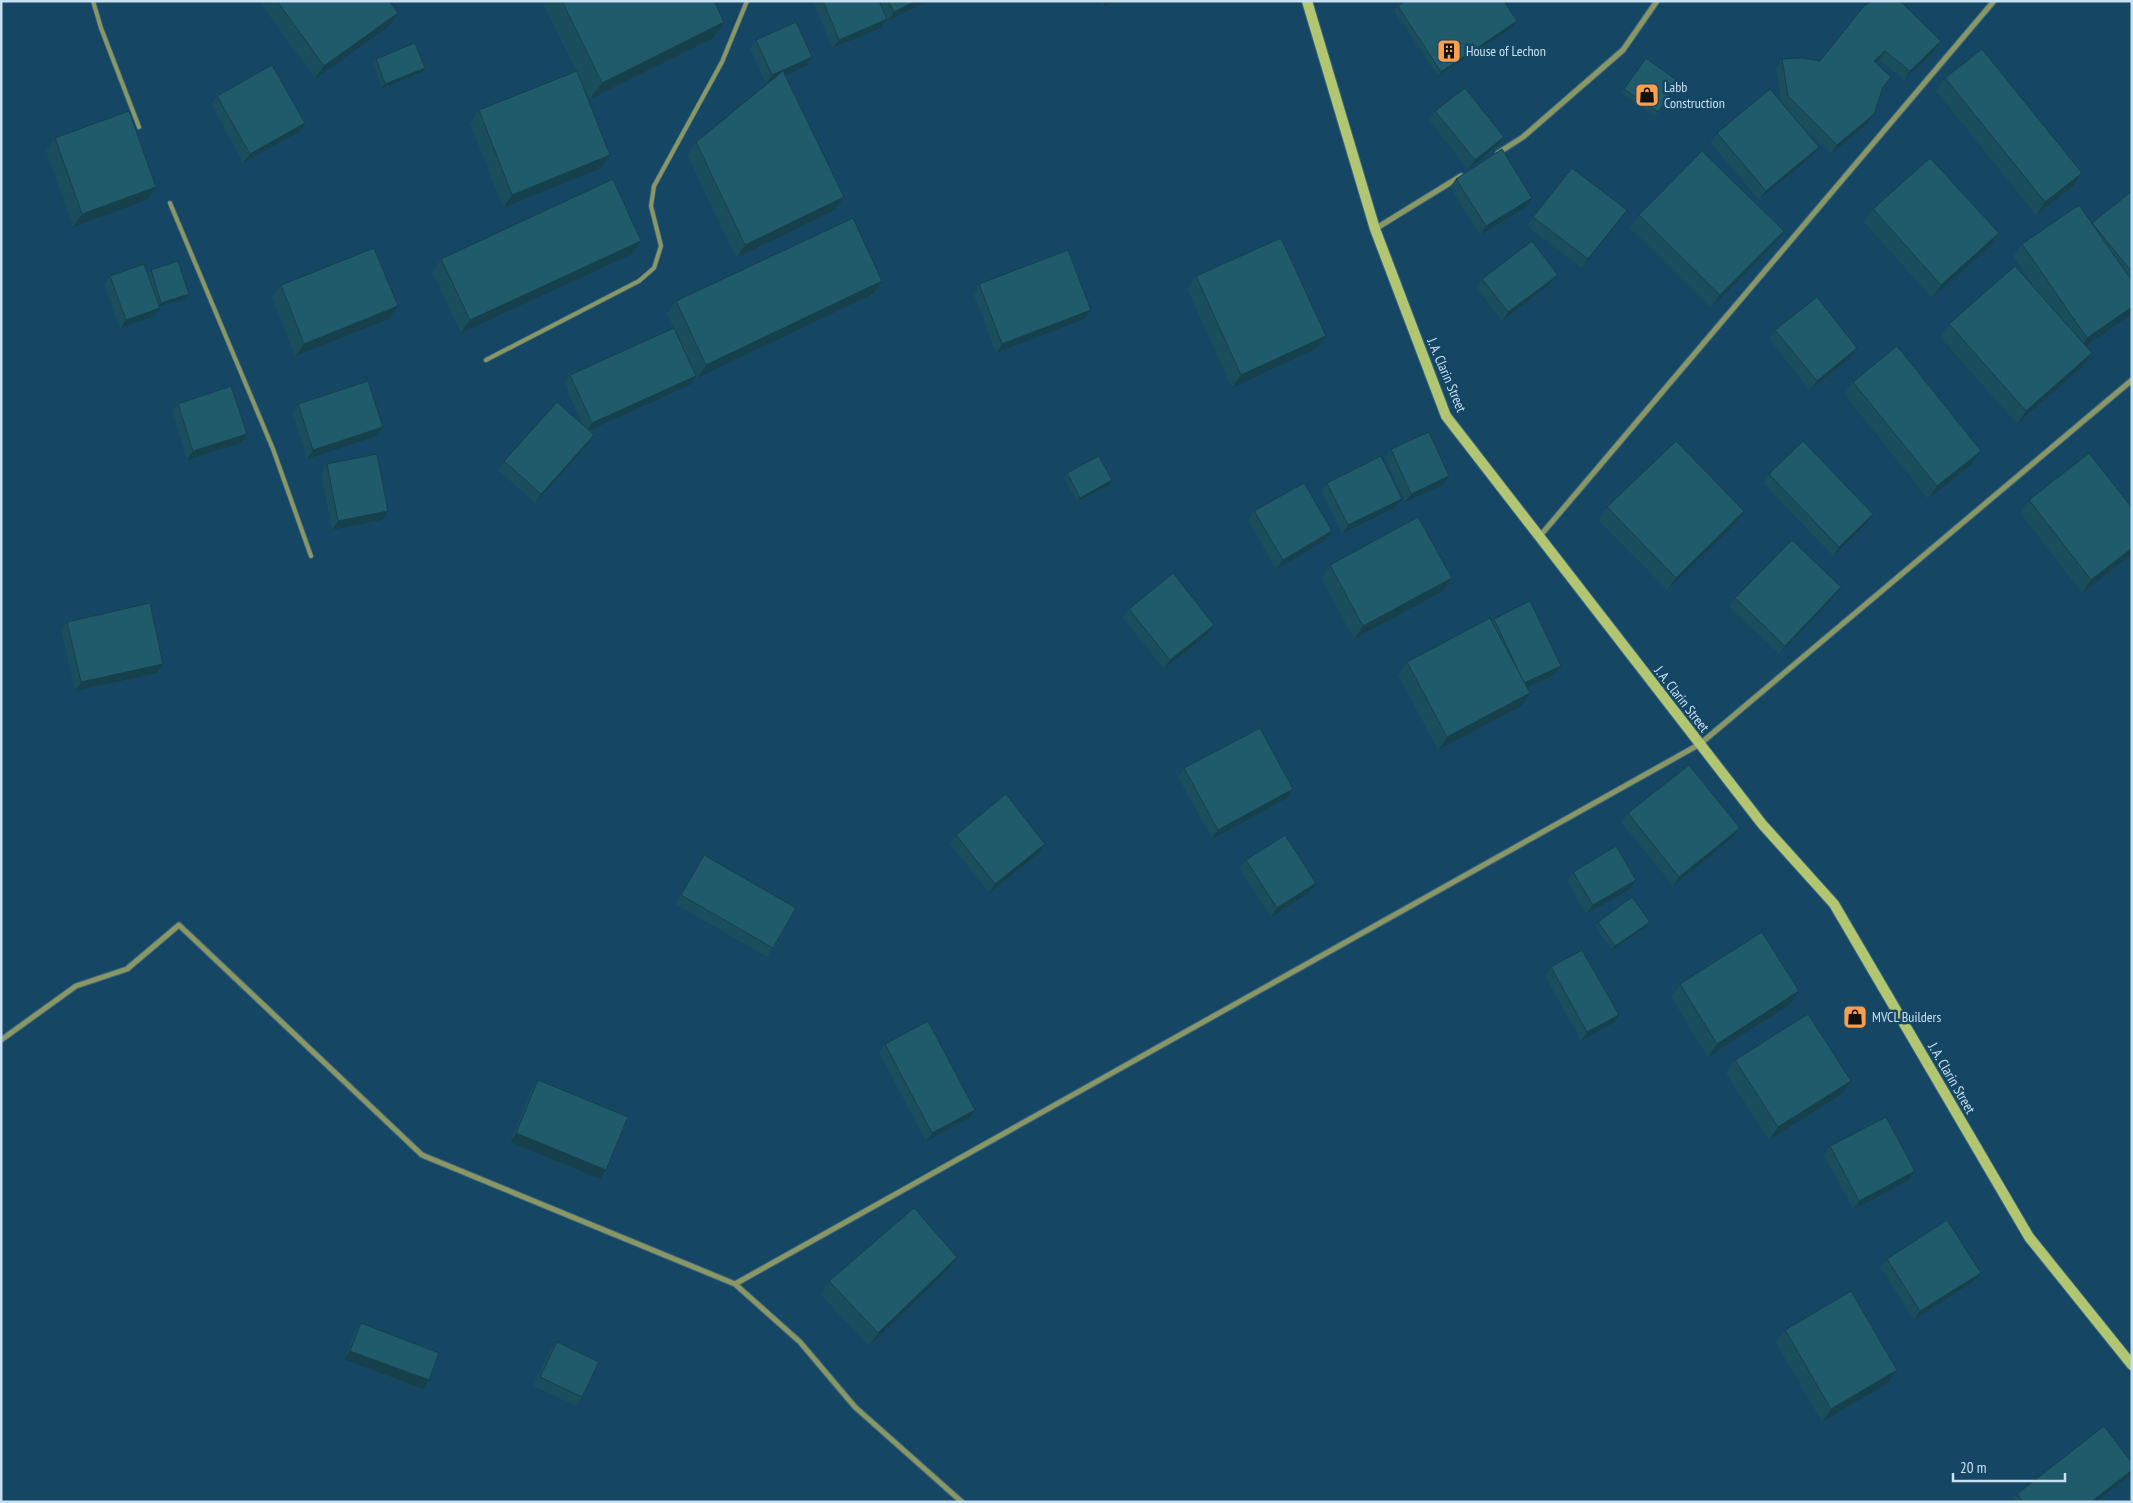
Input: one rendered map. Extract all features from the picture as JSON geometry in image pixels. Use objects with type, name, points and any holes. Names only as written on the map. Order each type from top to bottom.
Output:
[{"type":"main road","name":"J. A. Clarin Street","points":[[1307,1],[1375,229],[1446,416],[1762,824],[1834,904],[2029,1237],[2132,1366]]},
{"type":"street","points":[[1490,158],[1523,137],[1622,50],[1658,1]]},
{"type":"street","points":[[1540,537],[1994,1]]},
{"type":"street","points":[[1375,229],[1466,173]]},
{"type":"street","points":[[735,1284],[1700,744],[2132,380]]},
{"type":"street","points":[[1,1040],[76,986],[127,969],[179,925],[422,1155],[735,1284],[800,1342],[855,1407],[962,1502]]},
{"type":"lane","points":[[92,1],[139,128]]},
{"type":"lane","points":[[486,360],[639,281],[654,268],[661,246],[651,206],[654,186],[722,62],[747,1]]},
{"type":"lane","points":[[170,203],[273,449],[311,556]]},
{"type":"building","points":[[277,1],[389,1],[398,13],[324,66]]},
{"type":"building","points":[[562,1],[714,1],[724,22],[602,83]]},
{"type":"building","points":[[823,1],[879,1],[887,19],[839,40]]},
{"type":"building","points":[[888,1],[916,1],[894,12]]},
{"type":"building","name":"House of Lechon","points":[[1405,1],[1504,1],[1517,21],[1441,72],[1398,6]]},
{"type":"building","points":[[1872,1],[1900,1],[1941,41],[1910,71],[1885,51],[1874,61],[1891,77],[1883,87],[1874,114],[1837,145],[1788,96],[1782,59],[1802,58],[1820,61],[1864,6]]},
{"type":"building","points":[[796,22],[812,57],[772,75],[756,40]]},
{"type":"building","points":[[415,43],[425,68],[385,84],[376,59]]},
{"type":"building","points":[[1982,49],[2082,173],[2045,202],[1945,78]]},
{"type":"building","points":[[1646,58],[1679,82],[1658,112],[1624,89]]},
{"type":"building","points":[[272,65],[305,123],[250,154],[217,96]]},
{"type":"building","points":[[577,71],[610,155],[512,195],[479,110]]},
{"type":"building","points":[[783,71],[844,197],[745,245],[696,142]]},
{"type":"building","points":[[1465,88],[1504,137],[1475,160],[1435,111]]},
{"type":"building","points":[[1770,89],[1819,147],[1766,191],[1717,133]]},
{"type":"building","points":[[129,111],[156,187],[82,214],[55,138]]},
{"type":"building","points":[[1502,149],[1532,198],[1486,226],[1456,179]]},
{"type":"building","points":[[1702,151],[1784,231],[1720,295],[1639,215]]},
{"type":"building","points":[[1930,158],[1999,233],[1941,285],[1873,209]]},
{"type":"building","points":[[1572,168],[1627,210],[1588,259],[1533,217]]},
{"type":"building","points":[[613,179],[641,241],[470,320],[441,259]]},
{"type":"building","points":[[2132,191],[2132,272],[2092,223]]},
{"type":"building","points":[[2079,205],[2132,281],[2132,307],[2087,338],[2022,244]]},
{"type":"building","points":[[853,218],[882,281],[706,365],[676,301]]},
{"type":"building","points":[[1281,238],[1326,336],[1241,375],[1196,276]]},
{"type":"building","points":[[1532,241],[1558,275],[1508,312],[1482,279]]},
{"type":"building","points":[[374,248],[398,306],[304,344],[281,285]]},
{"type":"building","points":[[1068,250],[1091,310],[1002,344],[979,284]]},
{"type":"building","points":[[178,261],[189,294],[161,303],[151,270]]},
{"type":"building","points":[[144,264],[160,308],[126,320],[110,276]]},
{"type":"building","points":[[2015,266],[2092,353],[2026,411],[1949,324]]},
{"type":"building","points":[[1817,297],[1857,348],[1817,381],[1775,330]]},
{"type":"building","points":[[674,328],[696,376],[592,423],[570,375]]},
{"type":"building","points":[[1897,346],[1981,451],[1937,486],[1853,382]]},
{"type":"building","points":[[368,381],[383,427],[313,450],[298,404]]},
{"type":"building","points":[[231,386],[247,434],[193,451],[178,404]]},
{"type":"building","points":[[557,402],[594,435],[541,494],[504,461]]},
{"type":"building","points":[[1429,432],[1449,476],[1411,494],[1391,449]]},
{"type":"building","points":[[1676,441],[1744,511],[1676,578],[1607,507]]},
{"type":"building","points":[[1803,441],[1873,514],[1839,547],[1769,474]]},
{"type":"building","points":[[2089,453],[2132,508],[2132,548],[2091,580],[2029,500]]},
{"type":"building","points":[[377,454],[388,511],[338,521],[327,464]]},
{"type":"building","points":[[1099,456],[1112,480],[1080,498],[1067,473]]},
{"type":"building","points":[[1381,456],[1402,499],[1348,525],[1327,483]]},
{"type":"building","points":[[1304,483],[1332,531],[1283,560],[1254,511]]},
{"type":"building","points":[[1418,517],[1452,578],[1363,626],[1330,565]]},
{"type":"building","points":[[1792,540],[1841,587],[1785,646],[1735,598]]},
{"type":"building","points":[[1173,573],[1214,625],[1170,660],[1129,609]]},
{"type":"building","points":[[1530,601],[1561,666],[1524,683],[1494,619]]},
{"type":"building","points":[[150,603],[163,664],[81,682],[67,622]]},
{"type":"building","points":[[1490,618],[1530,693],[1447,737],[1407,662]]},
{"type":"building","points":[[1260,728],[1293,789],[1218,830],[1184,768]]},
{"type":"building","points":[[1689,765],[1740,828],[1679,877],[1628,813]]},
{"type":"building","points":[[1006,794],[1045,844],[995,884],[956,835]]},
{"type":"building","points":[[1285,835],[1316,883],[1277,908],[1246,860]]},
{"type":"building","points":[[1616,846],[1636,880],[1593,905],[1573,872]]},
{"type":"building","points":[[704,855],[796,908],[773,948],[681,895]]},
{"type":"building","points":[[1632,897],[1650,922],[1615,946],[1598,922]]},
{"type":"building","points":[[1762,932],[1799,991],[1717,1044],[1680,984]]},
{"type":"building","points":[[1582,950],[1619,1015],[1587,1032],[1551,967]]},
{"type":"building","points":[[1808,1014],[1851,1081],[1778,1127],[1735,1060]]},
{"type":"building","points":[[928,1021],[975,1110],[932,1133],[885,1044]]},
{"type":"building","points":[[538,1080],[628,1117],[606,1170],[516,1133]]},
{"type":"building","points":[[1886,1117],[1915,1171],[1859,1201],[1830,1146]]},
{"type":"building","points":[[914,1208],[957,1257],[878,1333],[829,1281]]},
{"type":"building","points":[[1947,1220],[1981,1273],[1920,1311],[1887,1259]]},
{"type":"building","points":[[1851,1291],[1897,1370],[1831,1409],[1785,1330]]},
{"type":"building","points":[[361,1323],[439,1353],[429,1380],[350,1351]]},
{"type":"building","points":[[557,1342],[599,1362],[582,1397],[540,1377]]},
{"type":"building","points":[[2104,1426],[2132,1463],[2132,1470],[2091,1502],[2023,1502],[2017,1494]]},
{"type":"place","name":"House of Lechon","points":[[1449,51]]},
{"type":"place","name":"Labb Construction","points":[[1647,95]]},
{"type":"place","name":"MVCL Builders","points":[[1855,1017]]}]
